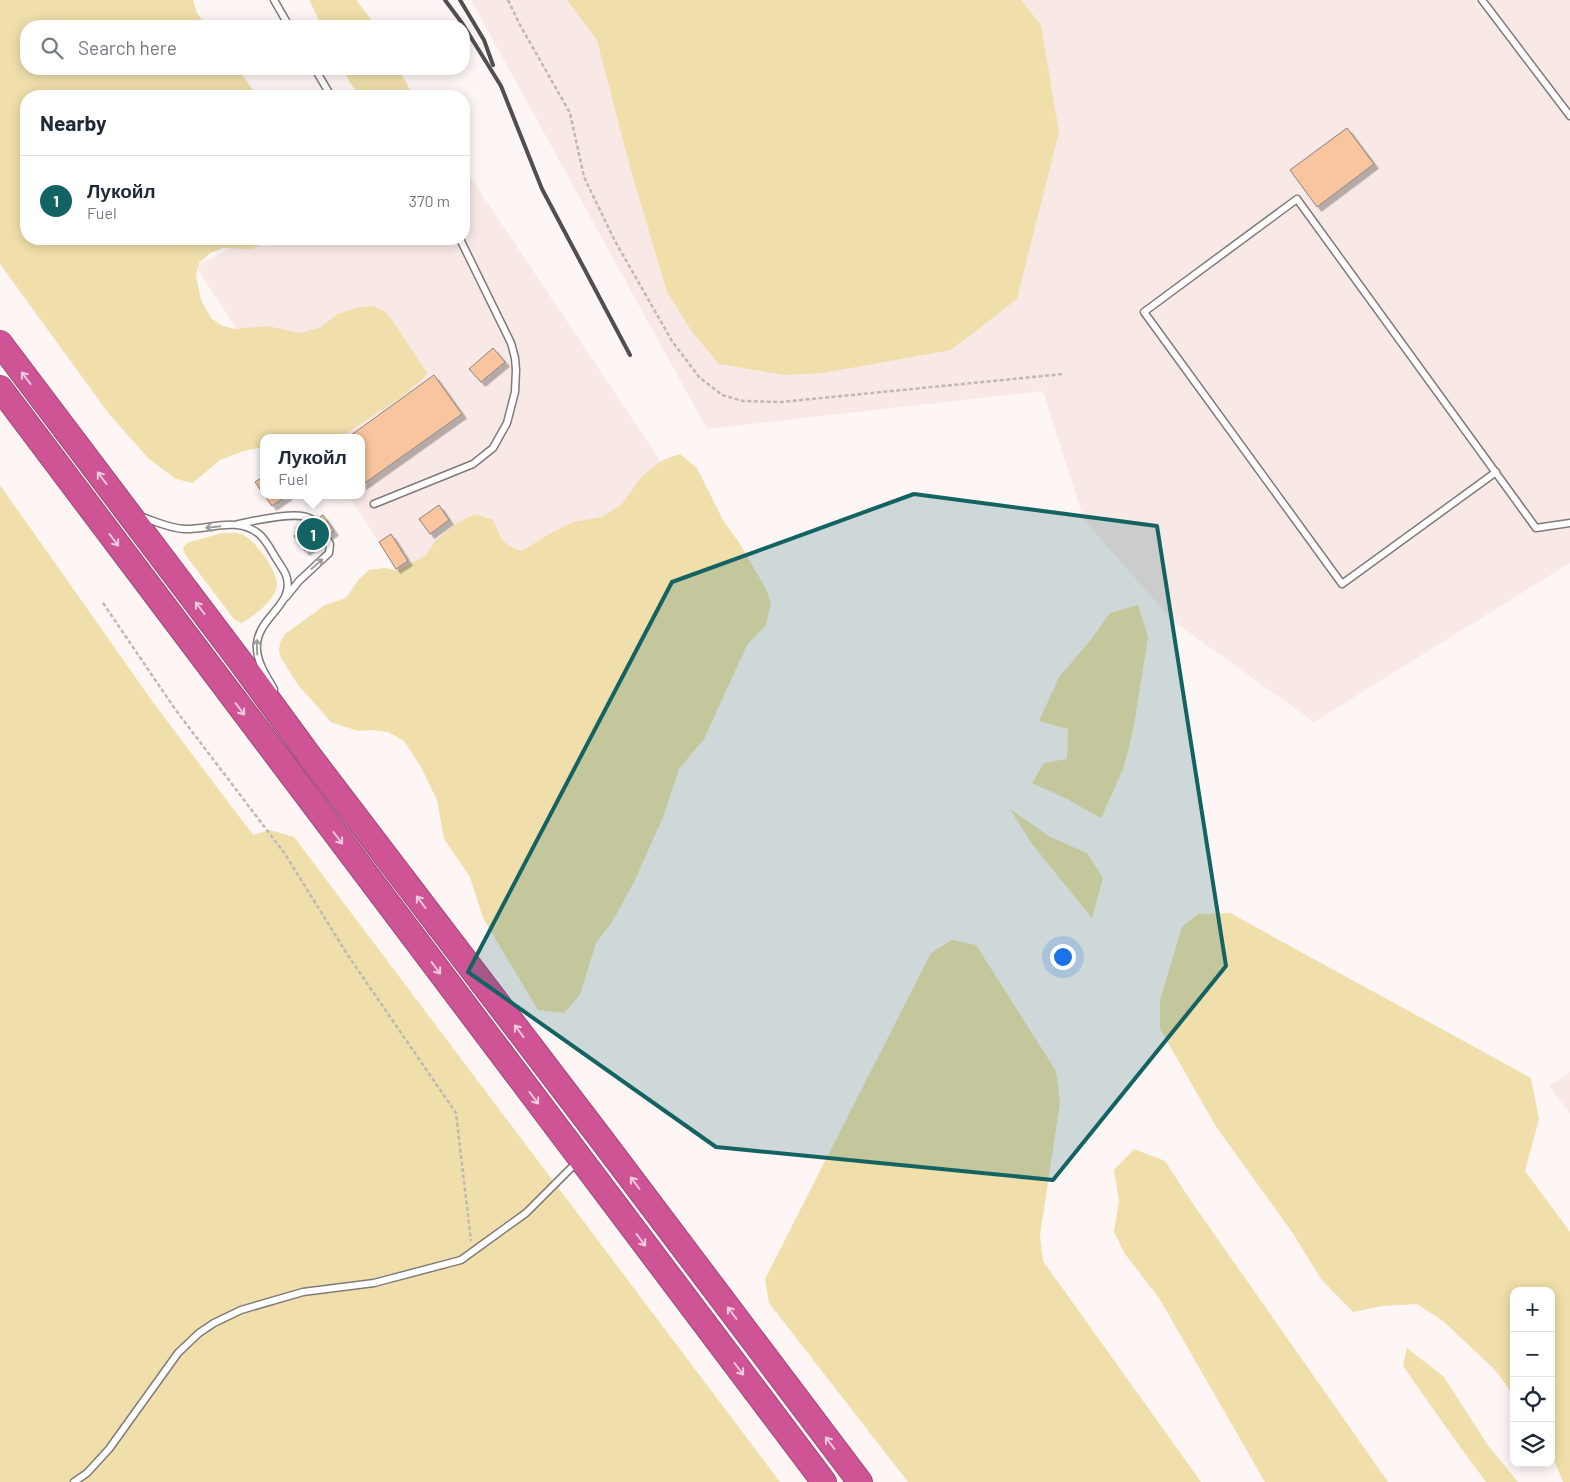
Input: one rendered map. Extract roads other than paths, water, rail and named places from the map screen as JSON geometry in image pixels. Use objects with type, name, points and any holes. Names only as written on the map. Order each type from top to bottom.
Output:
[{"type":"highway","points":[[0,343],[308,754],[860,1482]]},
{"type":"highway","points":[[0,388],[824,1482]]},
{"type":"lane","points":[[274,0],[286,20]]},
{"type":"lane","points":[[1482,0],[1570,116]]},
{"type":"lane","points":[[319,75],[327,90]]},
{"type":"lane","points":[[1496,472],[1342,584],[1144,312],[1298,199],[1496,472],[1536,528],[1570,522]]},
{"type":"lane","points":[[374,504],[472,464],[493,448],[507,423],[515,392],[515,358],[511,343],[463,245]]},
{"type":"lane","points":[[127,511],[181,529],[301,516],[313,520],[330,544],[329,554],[299,581],[263,625],[257,639],[258,659],[278,696]]},
{"type":"lane","points":[[232,524],[251,529],[266,542],[286,575],[287,590],[284,600]]},
{"type":"lane","points":[[282,705],[308,754]]},
{"type":"lane","points":[[74,1482],[87,1473],[109,1449],[178,1353],[198,1333],[241,1310],[303,1292],[374,1283],[461,1260],[526,1214],[580,1159]]},
{"type":"railway","points":[[445,0],[460,20]]},
{"type":"railway","points":[[460,0],[484,40],[493,65]]},
{"type":"railway","points":[[470,36],[501,86],[542,189],[630,355]]},
{"type":"place","name":"Лукойл","points":[[313,534]]}]
